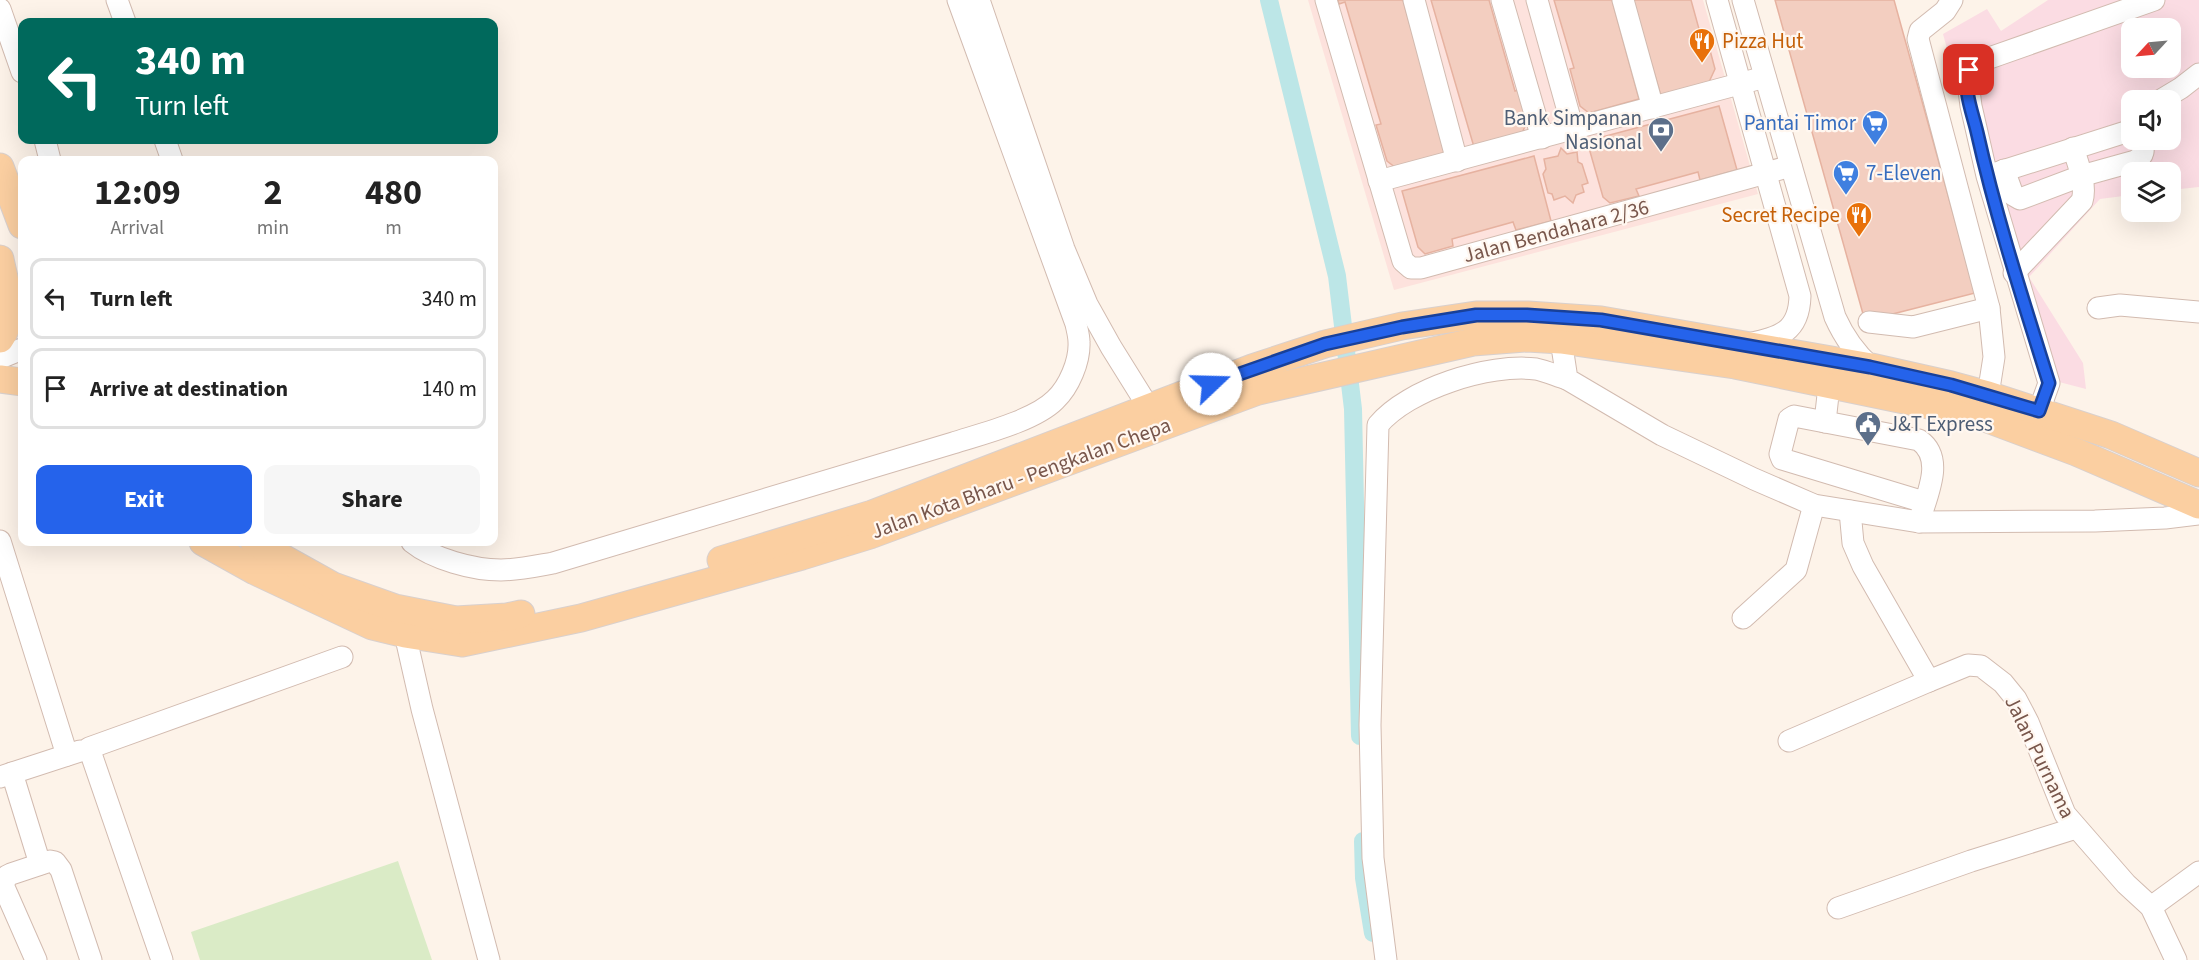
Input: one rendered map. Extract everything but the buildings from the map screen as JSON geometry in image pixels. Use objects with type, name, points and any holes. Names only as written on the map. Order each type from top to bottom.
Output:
[{"type":"main road","points":[[0,167],[18,214]]},
{"type":"main road","points":[[0,245],[18,291]]},
{"type":"main road","points":[[0,259],[9,308],[7,328],[0,339]]},
{"type":"main road","name":"Jalan Kota Bharu - Pengkalan Chepa","points":[[261,546],[333,586],[395,608],[456,621],[507,617],[584,600],[851,521],[1252,368],[1325,344],[1402,327],[1476,315],[1527,315],[1601,320],[1870,367],[1988,395],[2039,411],[2111,435],[2199,474]]},
{"type":"main road","name":"Jalan Kota Bharu - Pengkalan Chepa","points":[[211,546],[255,571],[372,626],[462,643],[581,618],[813,552],[917,519],[1258,391],[1473,342],[1527,338],[1561,340],[1735,365],[1977,415],[2076,452],[2199,505]]},
{"type":"main road","points":[[0,379],[18,381]]},
{"type":"street","points":[[117,0],[124,18]]},
{"type":"street","points":[[417,546],[457,564],[500,570],[553,563],[1007,426],[1055,401],[1067,384],[1076,364],[1080,342],[1076,324],[958,0]]},
{"type":"street","points":[[980,0],[1064,249],[1087,304],[1149,408]]},
{"type":"street","points":[[1326,0],[1379,181],[1766,78]]},
{"type":"street","points":[[1414,0],[1457,160]]},
{"type":"street","points":[[1502,0],[1542,138]]},
{"type":"street","points":[[1536,0],[1573,129]]},
{"type":"street","points":[[1623,0],[1653,108]]},
{"type":"street","points":[[1717,0],[1800,296],[1800,312],[1794,324],[1784,332],[1768,339],[1742,346]]},
{"type":"street","points":[[1743,0],[1835,317],[1855,353],[1870,367]]},
{"type":"street","points":[[1952,0],[1945,11],[1920,31],[1918,39],[1989,308],[1994,357],[1988,395]]},
{"type":"street","points":[[2039,411],[2049,383],[2014,273],[1995,173],[1967,75],[1973,65],[2154,0]]},
{"type":"street","points":[[0,9],[18,61]]},
{"type":"street","points":[[2178,90],[2199,74]]},
{"type":"street","points":[[1995,173],[2121,133]]},
{"type":"street","points":[[2014,273],[2080,204],[2084,195],[2073,148]]},
{"type":"street","points":[[1995,173],[2013,195],[2020,199],[2081,176],[2139,159],[2143,150]]},
{"type":"street","name":"Jalan Bendahara 2/36","points":[[1379,181],[1403,261],[1411,268],[1421,268],[1791,166]]},
{"type":"street","points":[[2098,308],[2120,305],[2199,312]]},
{"type":"street","points":[[1869,322],[1913,327],[1989,308]]},
{"type":"street","points":[[1561,340],[1567,379]]},
{"type":"street","points":[[0,358],[18,351]]},
{"type":"street","points":[[0,373],[18,366]]},
{"type":"street","points":[[1386,960],[1372,858],[1370,725],[1378,425],[1386,414],[1404,402],[1445,382],[1501,369],[1536,369],[1567,379],[1662,435],[1814,505],[1850,511],[1922,512],[2095,521],[2199,514]]},
{"type":"street","points":[[1825,422],[1829,386]]},
{"type":"street","points":[[1794,416],[1919,440],[1927,446],[1934,467],[1922,512],[1782,459],[1780,454],[1789,419],[1794,416]]},
{"type":"street","points":[[1743,618],[1796,570],[1814,505]]},
{"type":"street","points":[[1850,511],[1853,543],[1863,566],[1929,681]]},
{"type":"street","points":[[0,542],[67,755]]},
{"type":"street","points":[[405,634],[422,709],[489,960]]},
{"type":"street","points":[[40,864],[6,775],[89,748],[342,657]]},
{"type":"street","name":"Jalan Purnama","points":[[1789,741],[1968,665],[1981,666],[2003,682],[2016,699],[2028,722],[2065,814],[2126,884],[2151,907],[2176,960]]},
{"type":"street","points":[[89,748],[162,960]]},
{"type":"street","points":[[1838,908],[1971,861],[2076,828]]},
{"type":"street","points":[[36,960],[3,885],[7,876],[50,861],[55,862],[61,870],[91,960]]},
{"type":"street","points":[[2151,907],[2199,872]]},
{"type":"shaded area","points":[[1308,0],[1703,0],[1758,194],[1394,290]]},
{"type":"shaded area","points":[[2048,0],[2199,0],[2199,187],[2181,189],[2181,162],[2121,162],[2121,196],[2100,199],[2029,277],[2083,363],[2086,389],[2036,376],[1943,34],[1987,9],[2001,31]]},
{"type":"green space","points":[[398,861],[432,960],[200,960],[191,932]]},
{"type":"waterway","points":[[1269,0],[1337,276],[1353,409],[1360,736]]},
{"type":"waterway","points":[[1363,841],[1364,878],[1373,933]]},
{"type":"place","name":"Pizza Hut","points":[[1702,64]]},
{"type":"place","name":"Pantai Timor","points":[[1875,146]]},
{"type":"place","name":"Bank Simpanan Nasional","points":[[1661,153]]},
{"type":"place","name":"7-Eleven","points":[[1846,196]]},
{"type":"place","name":"Secret Recipe","points":[[1859,238]]},
{"type":"place","name":"J&T Express","points":[[1868,447]]},
{"type":"route","points":[[1211,384],[1325,344],[1402,327],[1476,315],[1527,315],[1601,320],[1870,367],[1951,385],[2039,411],[2049,383],[1986,176],[1971,106],[1967,81],[1969,70]]}]
